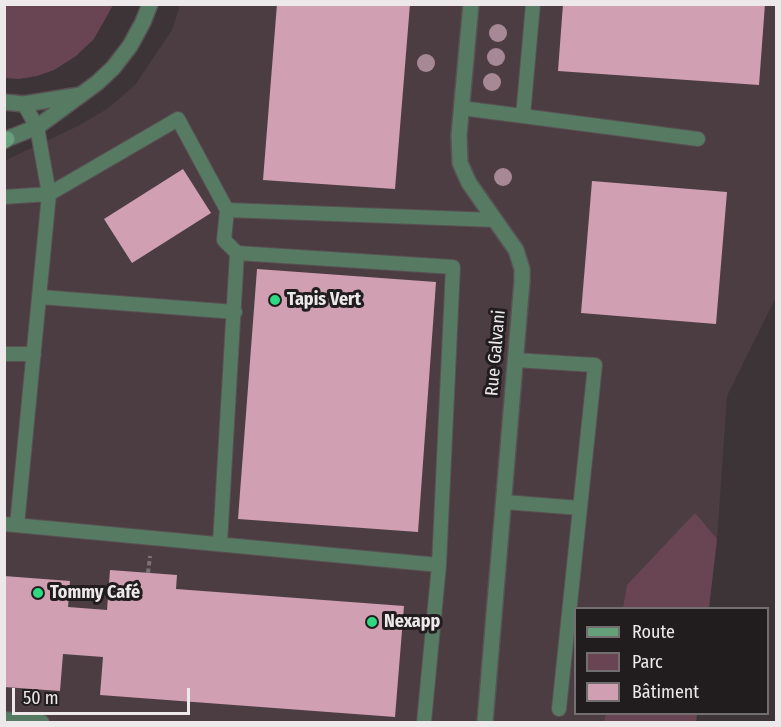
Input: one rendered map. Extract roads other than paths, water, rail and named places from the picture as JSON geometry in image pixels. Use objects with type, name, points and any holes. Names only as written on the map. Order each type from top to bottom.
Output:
[{"type":"street","points":[[5,140],[37,127],[83,95],[113,68],[130,46],[150,4]]},
{"type":"street","name":"Rue Galvani","points":[[471,4],[459,135],[460,163],[469,183],[516,249],[522,269],[485,723]]},
{"type":"street","points":[[4,102],[24,104],[83,95]]},
{"type":"lane","points":[[523,116],[533,4]]},
{"type":"lane","points":[[24,104],[37,127],[49,194],[34,354],[11,524],[439,564]]},
{"type":"lane","points":[[461,108],[698,139]]},
{"type":"lane","points":[[4,197],[49,194],[178,119],[227,210],[224,240],[237,253],[453,267],[439,564],[424,723]]},
{"type":"lane","points":[[227,210],[495,220]]},
{"type":"lane","points":[[220,543],[237,253]]},
{"type":"lane","points":[[40,297],[235,312]]},
{"type":"lane","points":[[4,354],[34,354]]},
{"type":"lane","points":[[515,360],[595,365],[559,709]]},
{"type":"lane","points":[[504,502],[580,508]]},
{"type":"lane","points":[[4,719],[42,723]]},
{"type":"place","name":"Tapis Vert","points":[[275,300]]},
{"type":"place","name":"Tommy Café","points":[[38,593]]},
{"type":"place","name":"Nexapp","points":[[372,622]]}]
